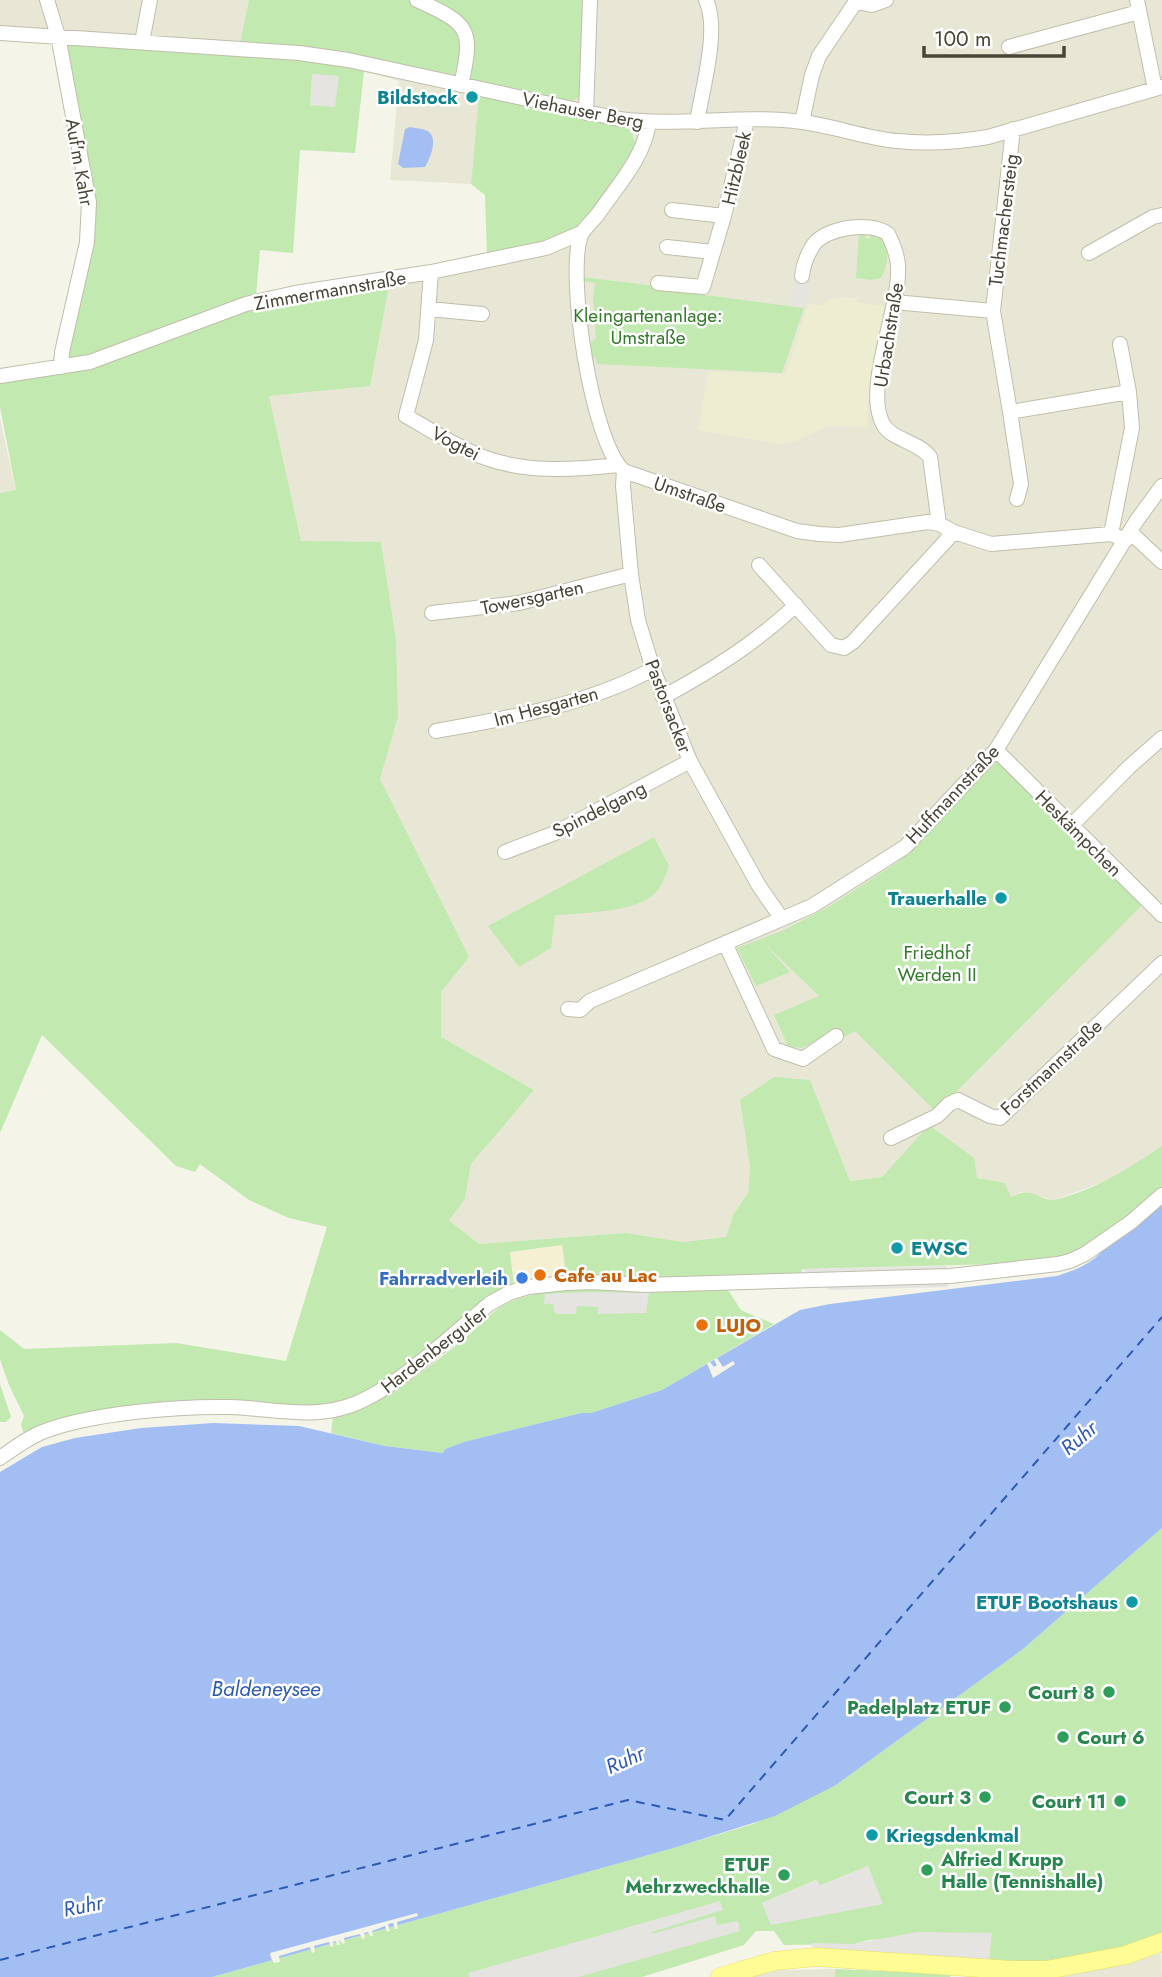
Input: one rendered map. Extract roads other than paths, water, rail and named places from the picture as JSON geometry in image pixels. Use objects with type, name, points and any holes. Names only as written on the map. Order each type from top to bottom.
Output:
[{"type":"main road","points":[[720,1977],[774,1961],[814,1957],[1047,1970],[1126,1955],[1162,1942]]},
{"type":"street","name":"Auf'm Kahr","points":[[47,0],[58,36],[89,202],[89,220],[80,278],[62,352],[61,367]]},
{"type":"street","points":[[142,42],[150,0]]},
{"type":"street","points":[[417,0],[452,16],[462,26],[468,40],[468,48],[461,85]]},
{"type":"street","points":[[586,113],[590,0]]},
{"type":"street","points":[[697,122],[712,29],[710,8],[706,0]]},
{"type":"street","points":[[802,122],[819,56],[857,1],[872,5],[886,0]]},
{"type":"street","points":[[1009,47],[1138,6],[1158,88]]},
{"type":"street","name":"Viehauser Berg","points":[[0,33],[328,57],[586,113],[649,123],[747,120],[802,122],[897,141],[963,141],[988,137],[1158,88]]},
{"type":"street","name":"Hitzbleek","points":[[658,283],[703,287],[724,216],[747,120]]},
{"type":"street","points":[[621,468],[602,434],[578,315],[576,274],[581,233],[640,156],[647,139],[649,123]]},
{"type":"street","name":"Tuchmachersteig","points":[[1013,129],[993,311],[1021,484],[1017,499]]},
{"type":"street","name":"Hitzbleek","points":[[672,210],[724,216]]},
{"type":"street","points":[[1089,253],[1162,215]]},
{"type":"street","name":"Urbachstraße","points":[[802,276],[813,245],[821,238],[834,233],[876,228],[888,234],[898,264],[894,302],[877,391],[880,417],[884,426],[924,450],[930,457],[939,524]]},
{"type":"street","name":"Zimmermannstraße","points":[[0,376],[90,362],[246,304],[295,293],[431,272],[545,248],[581,233]]},
{"type":"street","points":[[667,247],[713,252]]},
{"type":"street","name":"Vogtei","points":[[431,272],[426,340],[406,416],[460,447],[490,460],[542,468],[621,468]]},
{"type":"street","name":"Tuchmachersteig","points":[[894,302],[993,311]]},
{"type":"street","points":[[429,309],[482,314]]},
{"type":"street","points":[[1111,534],[1132,428],[1120,344]]},
{"type":"street","points":[[1010,412],[1129,393]]},
{"type":"street","name":"Umstraße","points":[[621,468],[797,531],[850,534],[928,522],[939,524]]},
{"type":"street","name":"Pastorsacker","points":[[621,468],[638,620],[653,669],[690,761],[759,886],[782,919]]},
{"type":"street","name":"Huffmannstraße","points":[[568,1009],[580,1010],[590,1002],[812,906],[905,847],[996,750],[1128,536],[1162,486]]},
{"type":"street","points":[[939,524],[991,544],[1111,534],[1128,536],[1162,562]]},
{"type":"street","points":[[759,565],[828,642],[841,648],[850,646],[954,532]]},
{"type":"street","name":"Towersgarten","points":[[432,613],[519,603],[631,575]]},
{"type":"street","points":[[663,697],[718,667],[772,628],[796,605]]},
{"type":"street","name":"Im Hesgarten","points":[[436,731],[520,716],[566,703],[653,669]]},
{"type":"street","points":[[1072,825],[1162,738]]},
{"type":"street","name":"Heskämpchen","points":[[996,750],[1162,915]]},
{"type":"street","name":"Spindelgang","points":[[505,852],[555,834],[690,761]]},
{"type":"street","points":[[725,943],[774,1049],[803,1059],[836,1036]]},
{"type":"street","name":"Forstmannstraße","points":[[891,1139],[937,1116],[949,1104],[958,1100],[990,1116],[1000,1118],[1162,962]]},
{"type":"street","name":"Hardenbergufer","points":[[0,1458],[44,1431],[74,1422],[124,1414],[189,1407],[308,1412],[340,1409],[377,1394],[489,1304],[528,1287],[592,1282],[751,1288],[950,1276],[1058,1264],[1085,1254],[1131,1222],[1162,1195]]},
{"type":"water","points":[[410,127],[425,130],[432,135],[432,149],[425,167],[403,168],[398,164],[405,129]]},
{"type":"water","name":"Baldeneysee","points":[[1162,1205],[1162,1528],[1023,1649],[836,1785],[775,1816],[677,1847],[212,1977],[0,1977],[0,1472],[42,1447],[75,1438],[141,1428],[213,1423],[299,1426],[385,1446],[443,1453],[445,1449],[464,1442],[581,1413],[591,1413],[662,1390],[800,1310],[1064,1274],[1093,1260]]},
{"type":"place","name":"Bildstock","points":[[472,97]]},
{"type":"place","name":"Trauerhalle","points":[[1001,898]]},
{"type":"place","name":"EWSC","points":[[897,1248]]},
{"type":"place","name":"Cafe au Lac","points":[[540,1275]]},
{"type":"place","name":"Fahrradverleih","points":[[522,1278]]},
{"type":"place","name":"LUJO","points":[[702,1325]]},
{"type":"place","name":"ETUF Bootshaus","points":[[1132,1602]]},
{"type":"place","name":"Court 8","points":[[1109,1692]]},
{"type":"place","name":"Padelplatz ETUF","points":[[1005,1707]]},
{"type":"place","name":"Court 6","points":[[1063,1737]]},
{"type":"place","name":"Court 3","points":[[985,1797]]},
{"type":"place","name":"Court 11","points":[[1120,1801]]},
{"type":"place","name":"Kriegsdenkmal","points":[[872,1835]]},
{"type":"place","name":"Alfried Krupp Halle (Tennishalle)","points":[[927,1870]]},
{"type":"place","name":"ETUF Mehrzweckhalle","points":[[784,1875]]},
{"type":"park label","name":"Kleingartenanlage: Umstraße","points":[[648,326]]},
{"type":"park label","name":"Friedhof Werden II","points":[[937,963]]},
{"type":"water label","name":"Ruhr","points":[[1079,1438]]},
{"type":"water label","name":"Ruhr","points":[[625,1760]]},
{"type":"water label","name":"Ruhr","points":[[83,1906]]}]
